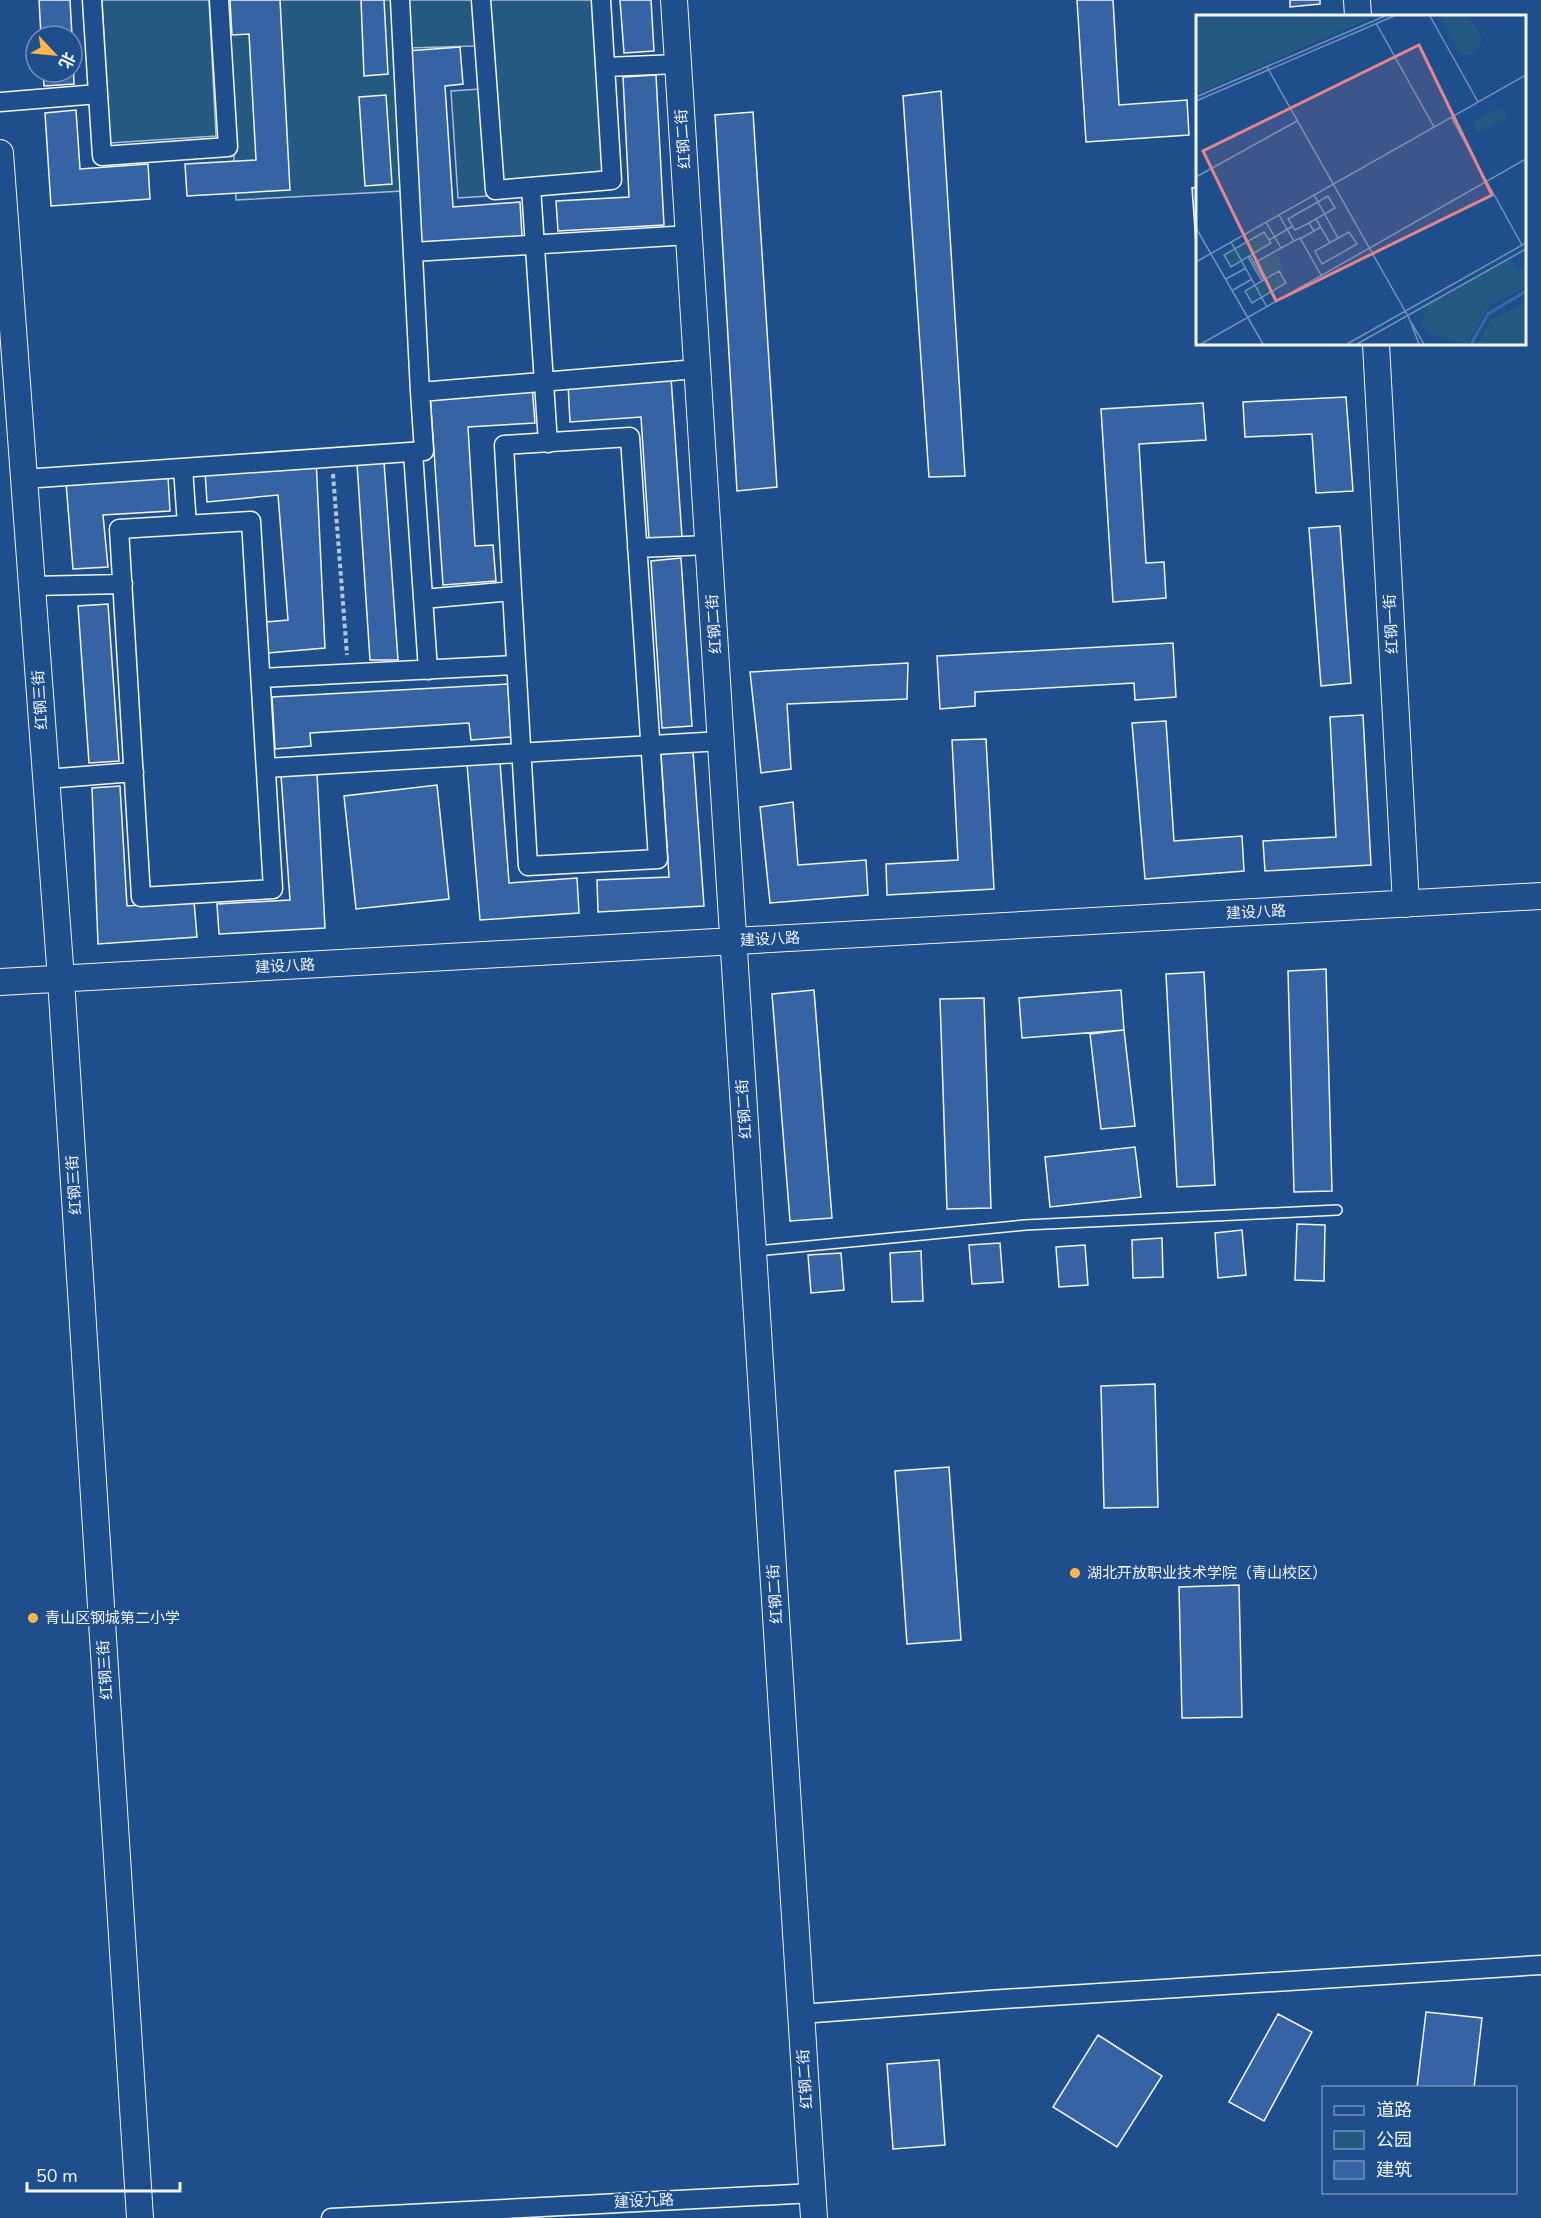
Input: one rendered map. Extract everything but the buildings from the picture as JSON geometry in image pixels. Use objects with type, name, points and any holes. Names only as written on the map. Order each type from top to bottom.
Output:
[{"type":"street","points":[[92,0],[102,156],[228,147],[219,0]]},
{"type":"street","points":[[24,479],[424,451],[400,0]]},
{"type":"street","points":[[481,0],[495,190],[612,180],[601,0]]},
{"type":"street","name":"红钢二街","points":[[674,0],[814,2218]]},
{"type":"street","points":[[1357,0],[1358,15]]},
{"type":"street","points":[[605,67],[678,64]]},
{"type":"street","points":[[0,102],[98,94]]},
{"type":"street","name":"红钢三街","points":[[0,153],[61,979],[140,2218]]},
{"type":"street","points":[[531,187],[548,442]]},
{"type":"street","points":[[413,252],[689,235]]},
{"type":"street","name":"红钢一街","points":[[1376,345],[1406,904]]},
{"type":"street","points":[[420,392],[697,369]]},
{"type":"street","points":[[630,437],[637,548],[657,859],[528,866],[504,446],[630,437]]},
{"type":"street","points":[[413,452],[428,670]]},
{"type":"street","points":[[183,468],[187,525]]},
{"type":"street","points":[[251,521],[273,889],[141,897],[123,584],[119,529],[251,521]]},
{"type":"street","points":[[637,548],[709,545]]},
{"type":"street","points":[[32,586],[123,584]]},
{"type":"street","points":[[423,598],[512,591]]},
{"type":"street","points":[[261,678],[516,665]]},
{"type":"street","points":[[266,768],[721,741]]},
{"type":"street","points":[[46,779],[134,772]]},
{"type":"street","name":"建设八路","points":[[0,982],[1541,896]]},
{"type":"street","points":[[801,2014],[1541,1965]]},
{"type":"street","name":"建设九路","points":[[331,2218],[813,2193]]},
{"type":"lane","points":[[753,1252],[1025,1225],[1337,1210]]},
{"type":"path","points":[[332,458],[348,674]]},
{"type":"green space","points":[[102,0],[209,0],[216,136],[110,143]]},
{"type":"green space","points":[[226,0],[394,0],[403,191],[236,200]]},
{"type":"green space","points":[[406,0],[473,0],[475,46],[408,48]]},
{"type":"green space","points":[[488,0],[595,0],[605,175],[500,181]]},
{"type":"green space","points":[[480,89],[488,196],[458,198],[451,91]]},
{"type":"place","name":"湖北开放职业技术学院（青山校区）","points":[[1075,1573]]},
{"type":"place","name":"青山区钢城第二小学","points":[[33,1618]]}]
